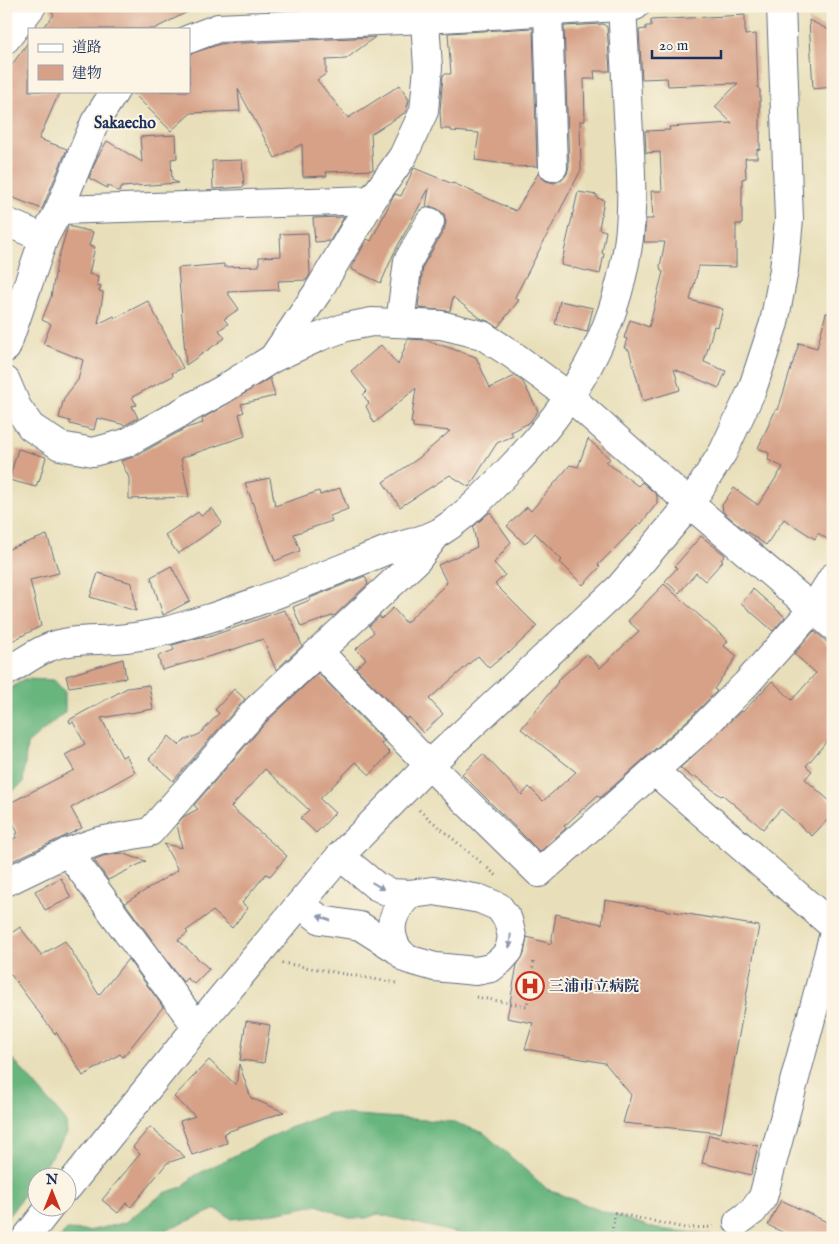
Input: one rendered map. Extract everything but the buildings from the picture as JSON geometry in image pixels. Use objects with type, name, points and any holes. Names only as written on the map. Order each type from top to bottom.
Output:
[{"type":"street","points":[[6,39],[32,6]]},
{"type":"street","points":[[190,38],[215,17],[548,11],[634,6]]},
{"type":"street","points":[[78,1175],[197,1027],[340,856],[399,793],[620,587],[690,504],[723,452],[752,390],[774,322],[784,270],[789,219],[781,6]]},
{"type":"street","points":[[6,882],[68,852],[99,841],[150,832],[257,709],[417,560],[437,534],[470,511],[527,452],[570,397],[600,345],[624,271],[629,236],[632,182],[622,7]]},
{"type":"street","points":[[548,11],[553,167]]},
{"type":"street","points":[[273,358],[317,293],[372,200],[402,156],[424,111],[428,67],[424,12]]},
{"type":"street","points":[[6,348],[44,238],[59,210],[95,122],[114,92]]},
{"type":"street","points":[[59,210],[372,200]]},
{"type":"street","points":[[6,222],[44,238]]},
{"type":"street","points":[[400,323],[408,262],[430,222]]},
{"type":"street","points":[[6,381],[17,407],[31,427],[60,446],[93,452],[126,443],[222,390],[273,358],[318,337],[346,327],[372,322],[441,325],[482,335],[513,355],[570,397],[690,504],[823,617]]},
{"type":"street","points":[[6,672],[48,647],[76,640],[124,639],[162,632],[215,616],[392,548],[437,534]]},
{"type":"street","points":[[319,652],[429,765],[539,873],[701,729],[746,684],[823,617],[833,577]]},
{"type":"street","points":[[654,771],[833,926]]},
{"type":"street","points":[[68,852],[197,1027]]},
{"type":"street","points":[[300,904],[321,920],[360,926],[398,950],[407,959],[435,967],[476,971],[491,968],[509,951],[512,937],[508,920],[498,907],[480,899],[434,891],[410,894],[391,893],[376,886],[340,856]]},
{"type":"street","points":[[398,950],[393,942],[392,923],[395,912],[410,894]]},
{"type":"street","points":[[738,1222],[753,1211],[762,1198],[833,937]]},
{"type":"street","points":[[26,1238],[44,1216]]},
{"type":"path","points":[[399,793],[502,881]]},
{"type":"path","points":[[262,948],[281,963],[401,984]]},
{"type":"path","points":[[468,996],[527,1006],[534,957]]},
{"type":"path","points":[[611,1238],[615,1213],[685,1228],[724,1227],[738,1222]]},
{"type":"green space","points":[[24,679],[54,680],[65,692],[65,712],[27,744],[23,783],[6,796],[6,692]]},
{"type":"green space","points":[[6,1051],[66,1121],[67,1134],[44,1166],[28,1166],[28,1189],[6,1220]]},
{"type":"green space","points":[[330,1113],[454,1122],[484,1133],[547,1189],[599,1210],[657,1229],[708,1234],[719,1238],[469,1238],[465,1235],[378,1214],[366,1218],[349,1218],[317,1205],[232,1219],[216,1209],[165,1231],[162,1238],[59,1238],[67,1230],[88,1231],[124,1223],[164,1193],[182,1187],[194,1176],[289,1128]]},
{"type":"place","name":"三浦市立病院","points":[[530,986]]},
{"type":"district","name":"Sakaecho","points":[[125,124]]}]
